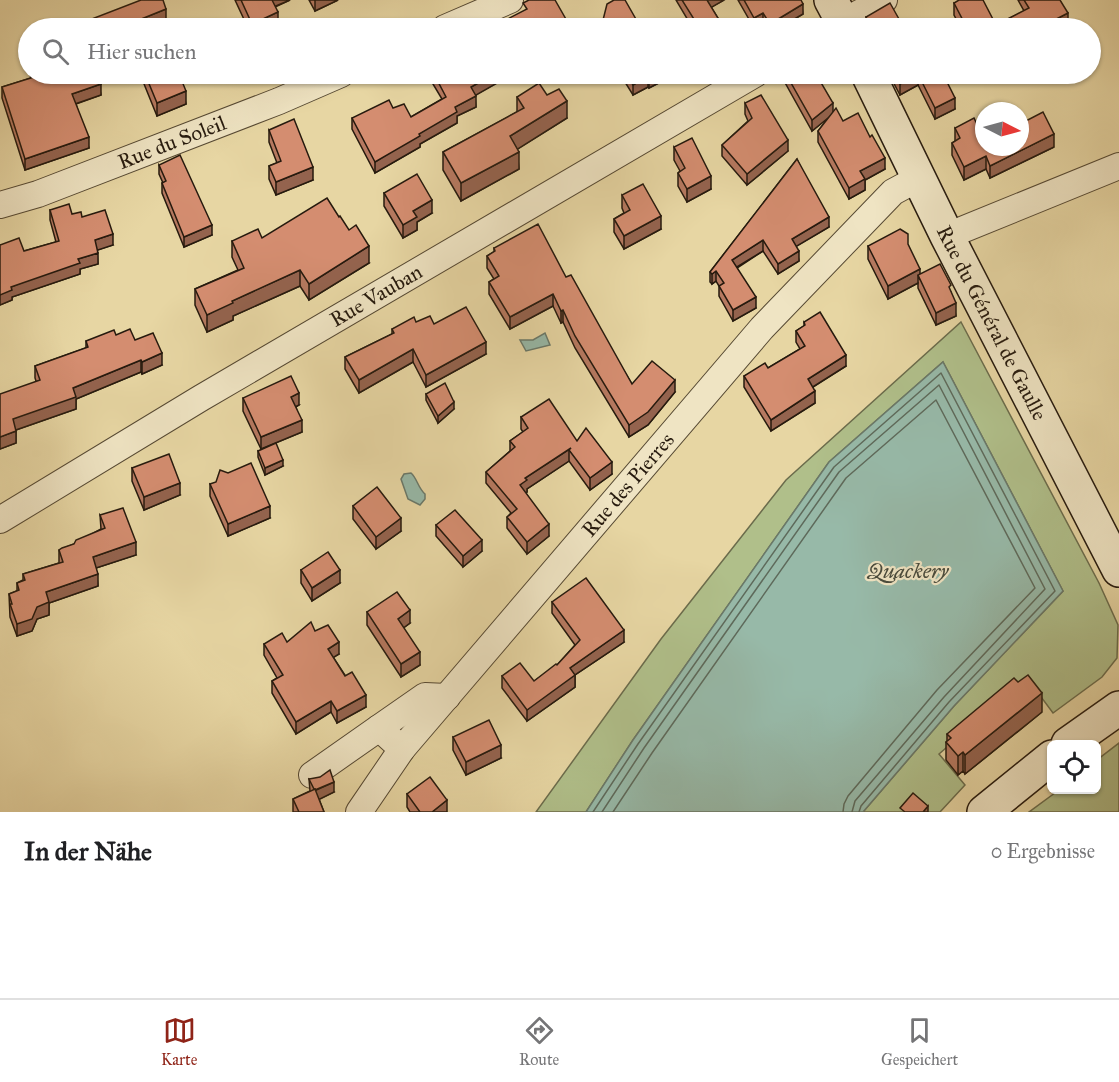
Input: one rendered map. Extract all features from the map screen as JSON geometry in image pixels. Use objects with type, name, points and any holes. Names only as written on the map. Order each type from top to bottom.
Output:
[{"type":"street","points":[[468,18],[510,0]]},
{"type":"street","points":[[843,18],[884,0]]},
{"type":"street","name":"Rue du Soleil","points":[[0,205],[49,190],[318,84]]},
{"type":"street","name":"Rue Vauban","points":[[0,520],[201,398],[738,84]]},
{"type":"street","name":"Rue du Général de Gaulle","points":[[873,84],[947,236],[1119,570]]},
{"type":"street","points":[[947,236],[1119,166]]},
{"type":"street","name":"Rue des Pierres","points":[[359,812],[402,748],[762,328],[893,192],[919,178]]},
{"type":"street","points":[[312,775],[425,696],[447,697]]},
{"type":"street","points":[[1074,740],[1119,708]]},
{"type":"street","points":[[379,728],[402,748]]},
{"type":"street","points":[[984,812],[1047,761]]},
{"type":"green space","points":[[961,322],[1099,583],[1118,625],[1117,658],[1102,677],[1053,713],[1027,678],[939,754],[965,785],[940,812],[863,812],[954,706],[1063,591],[943,362],[829,462],[633,740],[586,812],[536,812],[661,639],[786,480]]},
{"type":"green space","points":[[1119,743],[1119,812],[1029,812],[1054,794],[1101,794],[1101,757]]},
{"type":"water","points":[[545,333],[550,345],[526,351],[520,340],[533,340]]},
{"type":"water","name":"Quackery","points":[[943,362],[1063,591],[954,706],[863,812],[586,812],[633,740],[829,462]]},
{"type":"water","points":[[411,473],[425,494],[425,499],[420,505],[408,499],[401,479],[404,474]]},
{"type":"building","points":[[141,0],[163,0],[166,9],[144,18],[94,18]]},
{"type":"building","points":[[241,0],[272,0],[278,12],[265,18],[249,18]]},
{"type":"building","points":[[529,0],[555,0],[565,18],[509,18],[527,9],[523,3]]},
{"type":"building","points":[[614,0],[625,0],[635,18],[604,18],[607,4]]},
{"type":"building","points":[[682,0],[707,0],[718,18],[693,18]]},
{"type":"building","points":[[744,0],[801,0],[803,4],[780,18],[766,18],[763,13],[754,18]]},
{"type":"building","points":[[959,0],[983,0],[992,18],[962,18],[954,3]]},
{"type":"building","points":[[1024,0],[1060,0],[1068,13],[1058,18],[1010,18],[1029,8]]},
{"type":"building","points":[[890,3],[898,18],[867,18]]},
{"type":"building","points":[[18,82],[18,84],[101,84],[72,94],[89,137],[25,159],[2,87]]},
{"type":"building","points":[[149,84],[183,84],[186,91],[157,103]]},
{"type":"building","points":[[439,84],[476,84],[471,87],[476,96],[455,107],[457,112],[375,162],[352,118],[389,100],[393,108],[404,104],[411,117],[446,97]]},
{"type":"building","points":[[540,84],[547,95],[559,89],[567,101],[510,136],[519,152],[461,183],[443,152],[524,108],[517,97]]},
{"type":"building","points":[[792,84],[822,84],[833,103],[812,120]]},
{"type":"building","points":[[923,84],[948,84],[955,98],[935,108]]},
{"type":"building","points":[[761,95],[788,140],[747,174],[722,145],[752,118],[745,103]]},
{"type":"building","points":[[836,108],[843,121],[858,113],[870,137],[872,135],[885,158],[860,171],[865,179],[849,188],[818,131]]},
{"type":"building","points":[[1043,112],[1054,134],[1029,146],[1029,119]]},
{"type":"building","points":[[974,118],[975,156],[986,156],[964,167],[952,143],[960,138],[955,128]]},
{"type":"building","points":[[294,119],[313,167],[276,182],[269,166],[281,161],[269,130]]},
{"type":"building","points":[[692,138],[711,176],[687,189],[678,173],[685,168],[674,147]]},
{"type":"building","points":[[180,155],[212,225],[184,237],[162,183],[166,181],[159,165]]},
{"type":"building","points":[[986,156],[1010,156],[990,166]]},
{"type":"building","points":[[797,159],[829,217],[792,239],[799,251],[778,264],[763,240],[732,260],[756,297],[733,310],[719,286],[724,283],[716,271],[712,274],[710,272]]},
{"type":"building","points":[[417,174],[432,200],[413,211],[417,217],[403,225],[384,193]]},
{"type":"building","points":[[643,184],[661,216],[624,236],[614,219],[630,210],[622,195]]},
{"type":"building","points":[[327,198],[349,230],[356,225],[369,246],[309,284],[300,270],[207,315],[195,289],[244,268],[232,241],[258,229],[262,238]]},
{"type":"building","points":[[69,204],[72,214],[81,212],[82,217],[105,210],[113,234],[95,240],[98,253],[78,259],[80,263],[11,287],[12,290],[0,295],[0,245],[19,238],[24,251],[59,241],[50,210]]},
{"type":"building","points":[[538,224],[566,277],[571,275],[632,384],[652,361],[675,380],[648,412],[629,425],[575,336],[553,294],[510,317],[489,282],[499,276],[487,256],[495,251],[494,248]]},
{"type":"building","points":[[900,229],[908,234],[908,244],[920,269],[888,286],[868,246]]},
{"type":"building","points":[[940,264],[951,285],[949,287],[956,303],[936,313],[918,275]]},
{"type":"building","points":[[466,307],[486,342],[426,375],[413,349],[359,380],[345,357],[394,333],[392,329],[414,317],[416,322],[430,316],[434,324]]},
{"type":"building","points":[[820,312],[846,355],[808,379],[815,391],[771,420],[744,376],[765,363],[768,368],[805,346],[796,331],[805,325],[804,322]]},
{"type":"building","points":[[130,329],[135,340],[153,333],[162,353],[73,388],[76,397],[13,419],[16,431],[0,437],[0,394],[40,380],[35,366],[88,347],[86,341],[114,330],[116,335]]},
{"type":"building","points":[[291,376],[299,393],[291,397],[302,420],[261,437],[243,398]]},
{"type":"building","points":[[445,383],[454,402],[438,416],[426,394]]},
{"type":"building","points":[[549,399],[577,441],[586,428],[612,462],[590,478],[569,450],[571,448],[525,478],[527,480],[520,485],[549,524],[527,542],[507,517],[517,509],[486,472],[515,447],[510,441],[528,428],[521,417]]},
{"type":"building","points":[[276,443],[283,460],[265,468],[258,451]]},
{"type":"building","points":[[169,454],[180,483],[144,497],[132,468]]},
{"type":"building","points":[[251,463],[270,506],[228,524],[210,484],[216,482],[220,470],[228,473]]},
{"type":"building","points":[[377,487],[401,518],[376,537],[353,506]]},
{"type":"building","points":[[123,508],[136,542],[93,557],[98,574],[46,592],[49,602],[37,607],[32,619],[17,624],[9,594],[19,590],[17,583],[25,580],[23,574],[63,562],[59,550],[105,528],[100,515]]},
{"type":"building","points":[[455,510],[482,540],[463,556],[436,525]]},
{"type":"building","points":[[328,552],[340,570],[312,588],[301,570]]},
{"type":"building","points":[[586,578],[624,630],[570,668],[575,675],[527,710],[502,676],[520,663],[534,681],[557,665],[580,640],[552,602]]},
{"type":"building","points":[[397,592],[410,610],[398,619],[420,652],[401,664],[367,612]]},
{"type":"building","points":[[311,622],[315,631],[328,625],[339,642],[328,649],[345,676],[352,672],[366,695],[337,711],[331,701],[296,722],[272,681],[283,675],[264,644],[282,633],[287,642]]},
{"type":"building","points":[[1028,675],[1042,693],[965,755],[963,752],[958,756],[946,742],[951,738],[947,734],[1014,678],[1018,682]]},
{"type":"building","points":[[489,720],[501,745],[466,762],[453,737]]},
{"type":"building","points":[[330,770],[334,782],[315,790],[309,779],[320,777]]},
{"type":"building","points":[[430,777],[447,800],[432,812],[420,812],[407,794]]},
{"type":"building","points":[[315,789],[324,812],[299,812],[293,799]]},
{"type":"building","points":[[913,793],[928,806],[923,812],[905,812],[900,808]]}]
